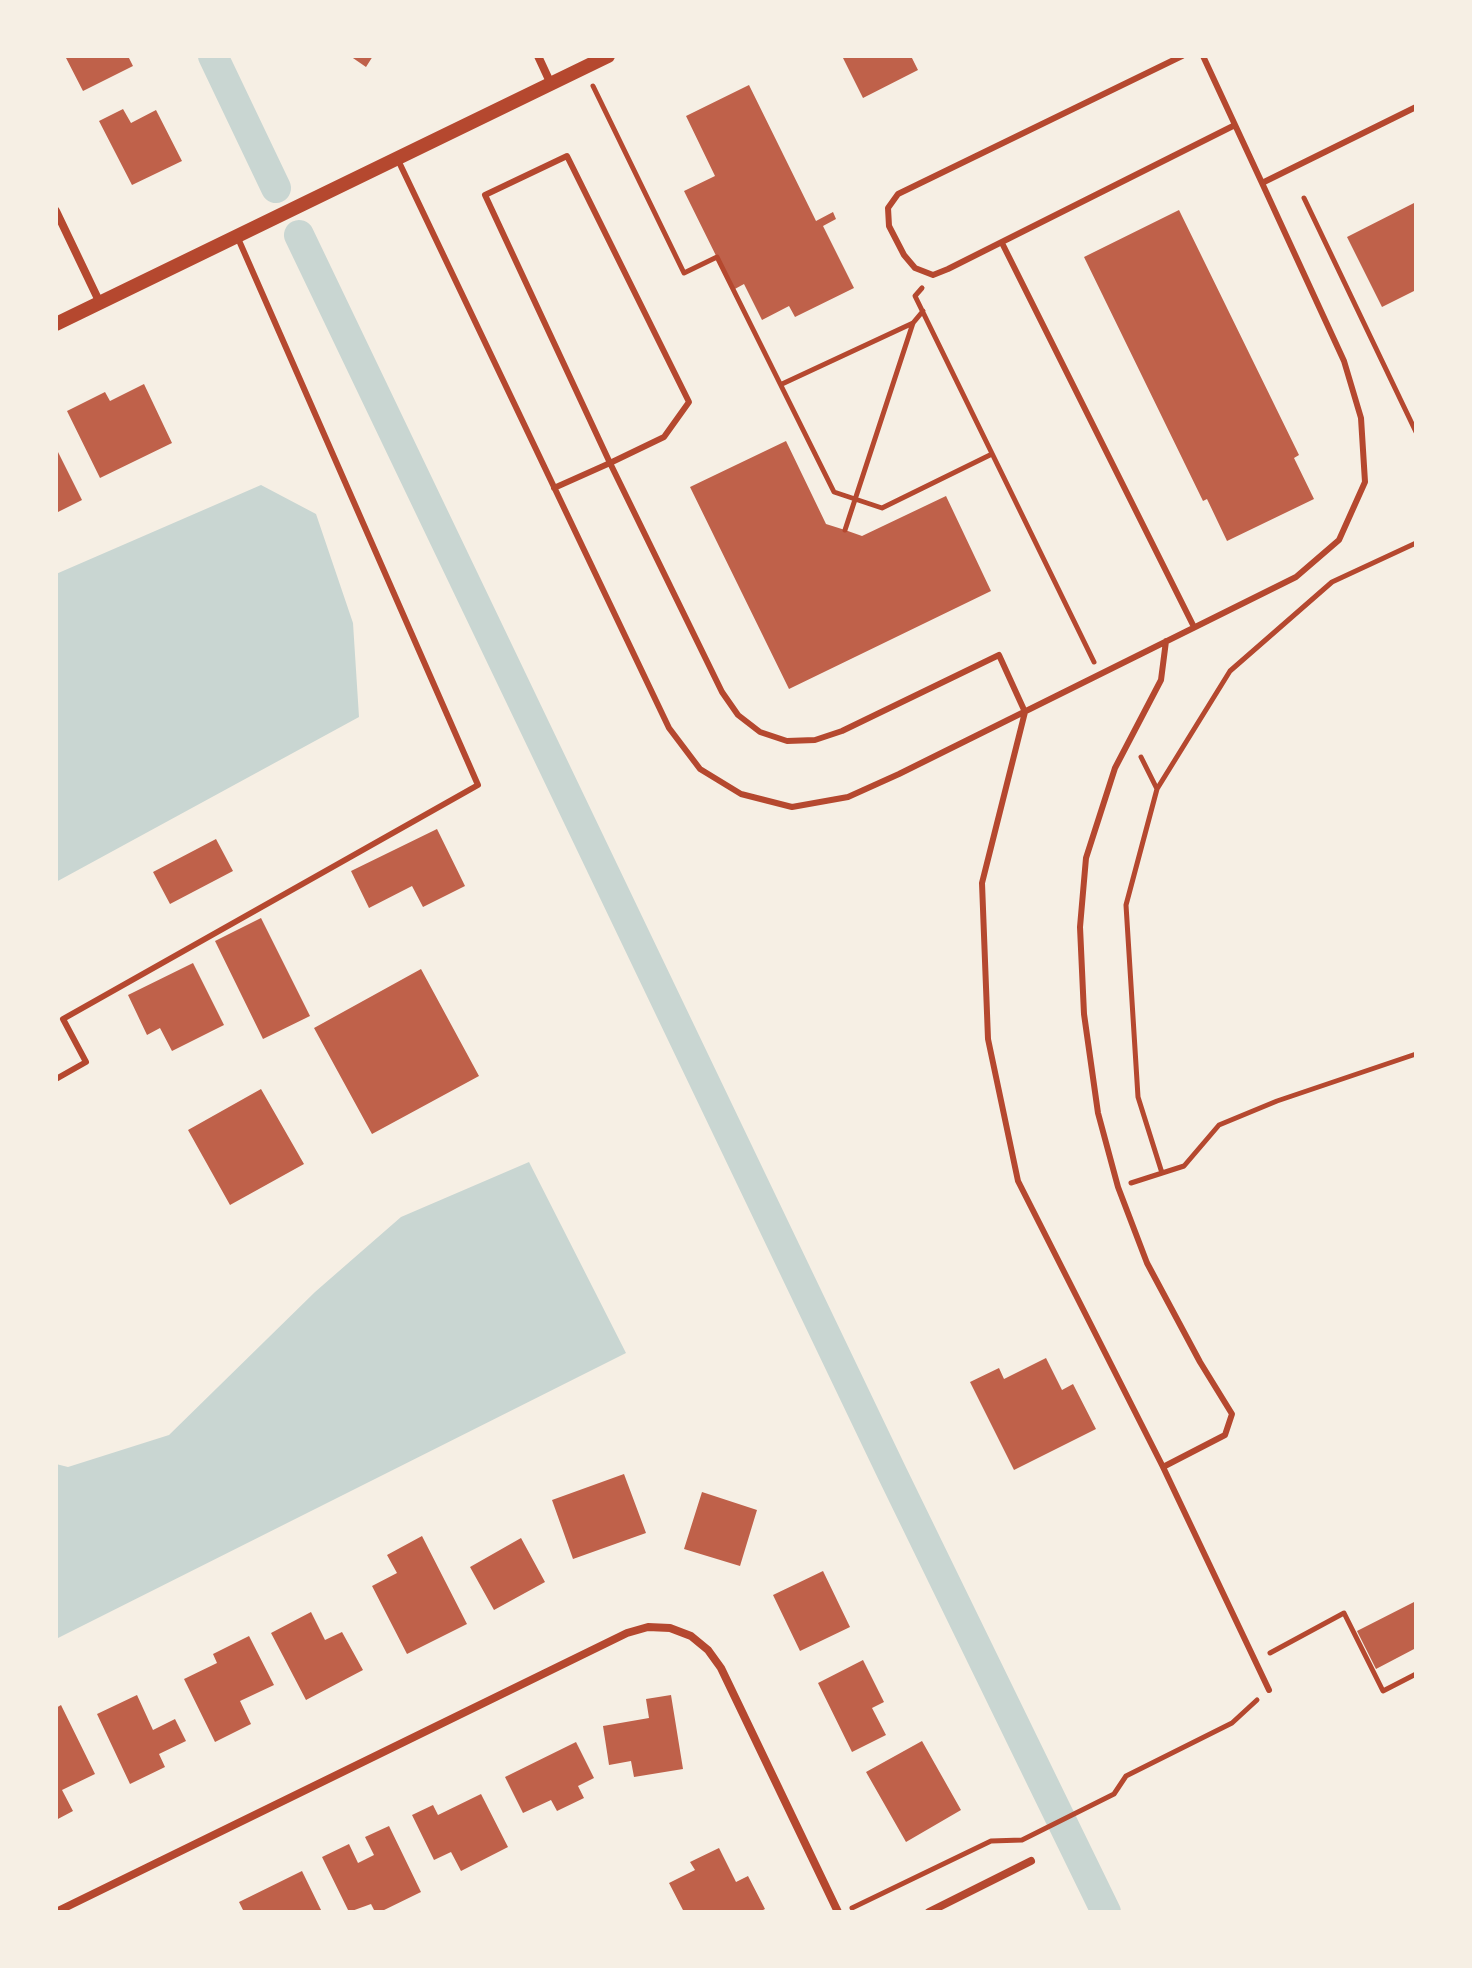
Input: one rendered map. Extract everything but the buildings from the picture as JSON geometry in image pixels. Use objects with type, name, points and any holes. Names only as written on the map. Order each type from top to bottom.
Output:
[{"type":"street","points":[[538,56],[551,84]]},
{"type":"street","points":[[56,324],[608,56]]},
{"type":"street","points":[[56,211],[100,303]]},
{"type":"street","points":[[56,1912],[627,1633],[648,1627],[670,1628],[691,1636],[708,1650],[721,1668],[841,1912]]},
{"type":"street","points":[[929,1912],[1031,1861]]},
{"type":"lane","points":[[1182,56],[898,194],[888,208],[889,226],[904,255],[915,268],[933,275],[1235,125]]},
{"type":"lane","points":[[397,159],[669,728],[700,769],[741,794],[792,807],[848,797],[1025,712],[1296,577],[1339,540],[1365,482],[1361,418],[1344,361],[1203,56]]},
{"type":"lane","points":[[1262,183],[1416,107]]},
{"type":"lane","points":[[554,488],[610,463],[664,437],[689,402],[567,156],[485,195],[610,463],[722,692],[738,715],[760,732],[787,741],[815,740],[842,731],[999,655],[1025,712],[982,883],[988,1039],[1018,1181],[1163,1467],[1269,1690]]},
{"type":"lane","points":[[56,1079],[86,1062],[63,1019],[478,785],[237,236]]},
{"type":"lane","points":[[1002,243],[1194,627]]},
{"type":"lane","points":[[1163,1467],[1225,1435],[1232,1414],[1147,1263],[1118,1187],[1098,1113],[1084,1014],[1080,927],[1086,858],[1115,768],[1161,680],[1166,641]]},
{"type":"path","points":[[584,67],[684,273],[717,257],[834,492],[882,508],[992,454]]},
{"type":"path","points":[[1304,198],[1416,432]]},
{"type":"path","points":[[933,275],[915,296],[1100,674]]},
{"type":"path","points":[[845,530],[913,323],[923,311]]},
{"type":"path","points":[[782,384],[913,323]]},
{"type":"path","points":[[1162,1173],[1138,1097],[1126,905],[1157,789],[1230,671],[1332,582],[1416,543]]},
{"type":"path","points":[[1131,738],[1157,789]]},
{"type":"path","points":[[1118,1187],[1184,1166],[1219,1125],[1277,1101],[1416,1054]]},
{"type":"path","points":[[1255,1660],[1344,1613],[1383,1691],[1416,1674]]},
{"type":"path","points":[[841,1912],[991,1841],[1022,1840],[1114,1794],[1126,1776],[1232,1723],[1269,1690]]},
{"type":"shaded area","points":[[261,485],[316,514],[353,623],[359,717],[56,882],[56,574]]},
{"type":"shaded area","points":[[529,1162],[626,1353],[56,1639],[56,1464],[68,1467],[169,1435],[315,1292],[401,1217]]},
{"type":"waterway","points":[[213,56],[276,188]]},
{"type":"waterway","points":[[299,235],[893,1475],[1106,1912]]}]
